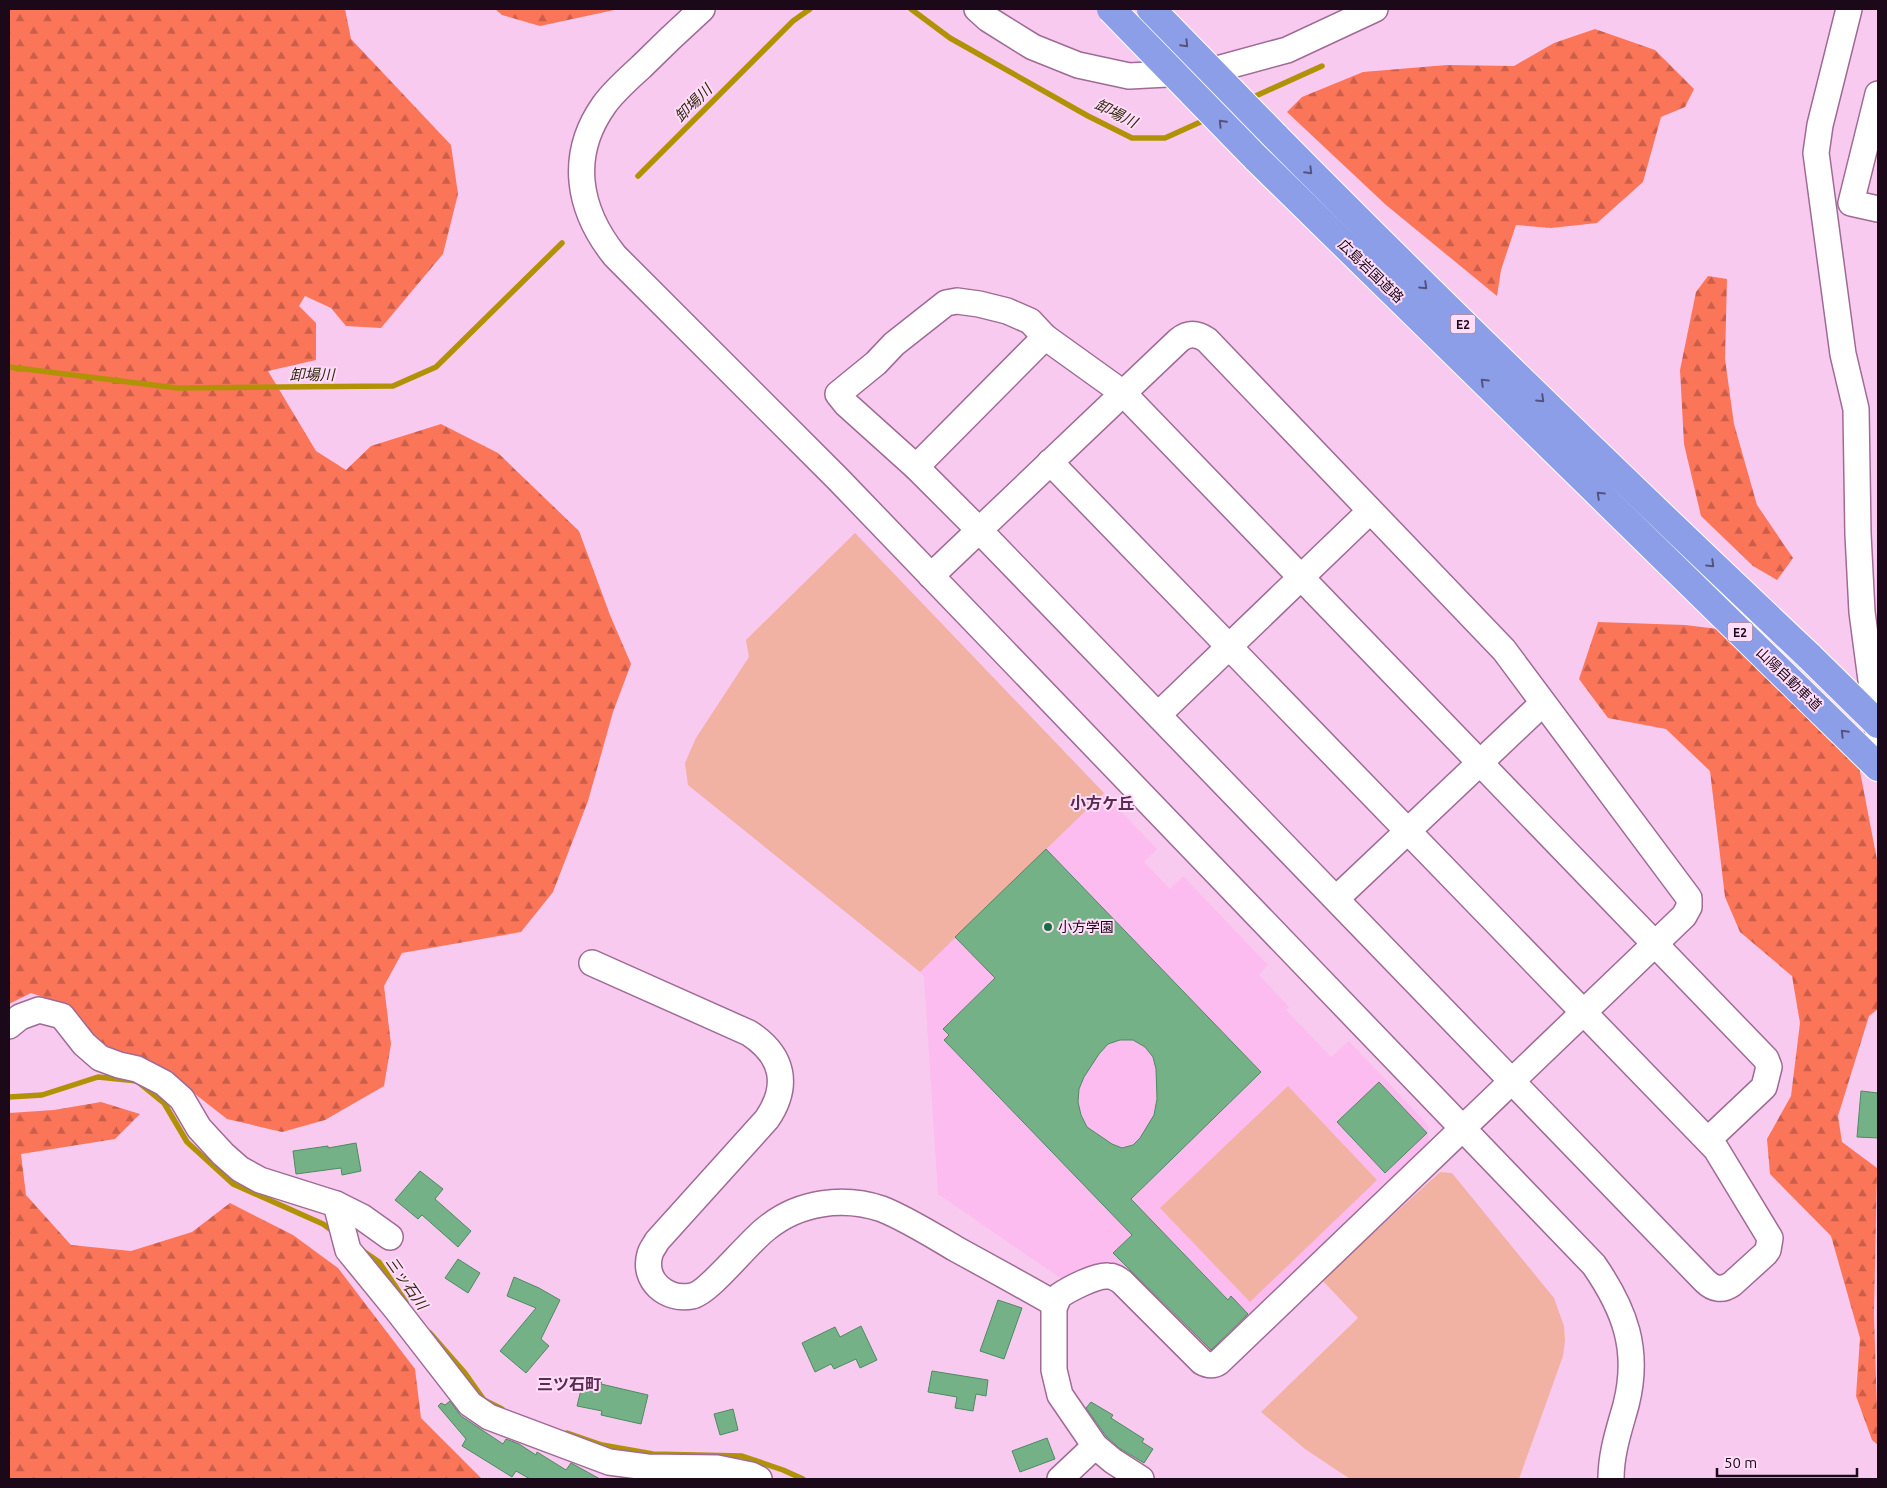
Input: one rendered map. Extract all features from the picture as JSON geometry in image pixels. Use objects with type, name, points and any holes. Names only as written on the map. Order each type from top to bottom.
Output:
[{"type":"highway","name":"広島岩国道路","points":[[1112,9],[1256,158],[1635,530]]},
{"type":"highway","name":"広島岩国道路","points":[[1151,9],[1393,256],[1878,724]]},
{"type":"highway","name":"山陽自動車道","points":[[1635,530],[1878,767]]},
{"type":"street","points":[[702,9],[618,88],[604,104],[594,122],[586,141],[582,161],[582,182],[585,202],[592,222],[602,240],[615,256],[931,576],[1594,1265],[1611,1289],[1623,1316],[1630,1345],[1631,1375],[1626,1403],[1612,1453],[1611,1479]]},
{"type":"street","points":[[977,9],[988,19],[1033,47],[1078,65],[1129,76],[1206,72],[1287,50],[1375,9]]},
{"type":"street","points":[[1849,9],[1820,125],[1816,153],[1843,354],[1856,409],[1858,534],[1870,620],[1878,733]]},
{"type":"street","points":[[1878,94],[1851,203],[1878,210]]},
{"type":"street","points":[[1050,462],[1719,1153],[1770,1238],[1768,1250],[1732,1284],[1721,1288],[1710,1285],[1705,1281],[1159,714],[916,467],[846,404],[838,394],[894,344],[946,303],[957,301],[1007,311],[1030,321],[1045,337],[1123,393],[1766,1059],[1769,1064],[1764,1087],[1708,1140]]},
{"type":"street","points":[[931,576],[1182,338],[1191,334],[1201,336],[1504,650],[1688,895],[1690,904],[1686,913],[1655,944],[1233,1349],[1214,1365],[1202,1362],[1115,1277],[1107,1275],[1098,1277],[1059,1296],[1055,1304],[1056,1383],[1060,1395],[1095,1446],[1141,1479]]},
{"type":"street","points":[[916,467],[1045,337]]},
{"type":"street","points":[[1159,714],[1370,511]]},
{"type":"street","points":[[1337,898],[1543,703]]},
{"type":"street","points":[[592,963],[749,1033],[761,1041],[771,1052],[778,1064],[780,1093],[775,1107],[767,1119],[657,1241],[650,1254],[649,1269],[654,1283],[665,1294],[680,1298],[695,1296],[707,1288],[761,1233],[782,1218],[814,1205],[848,1202],[866,1205],[898,1217],[1055,1304]]},
{"type":"street","points":[[9,1026],[20,1017],[39,1010],[62,1016],[84,1044],[100,1058],[137,1069],[164,1083],[182,1099],[199,1128],[240,1169],[260,1180],[362,1217],[390,1237]]},
{"type":"street","points":[[337,1208],[348,1250],[398,1310],[470,1404],[489,1417],[609,1462],[647,1467],[717,1468],[751,1475],[760,1479]]},
{"type":"street","points":[[1060,1479],[1095,1446]]},
{"type":"shaded area","name":"小方学園","points":[[855,533],[1157,849],[1144,862],[1170,889],[1183,876],[1268,965],[1259,975],[1289,1007],[1286,1010],[1331,1057],[1349,1041],[1428,1125],[1429,1150],[1220,1356],[1204,1357],[1111,1267],[1069,1284],[938,1194],[924,977],[918,969],[688,785],[685,763],[696,738],[749,657],[746,640]]},
{"type":"shaded area","points":[[855,533],[1104,793],[920,972],[688,785],[685,763],[696,738],[749,657],[746,640]]},
{"type":"shaded area","points":[[1288,1086],[1377,1180],[1250,1302],[1160,1208]]},
{"type":"shaded area","points":[[1440,1172],[1452,1173],[1554,1298],[1564,1326],[1563,1356],[1519,1479],[1350,1479],[1305,1449],[1261,1412],[1358,1318],[1322,1280]]},
{"type":"green space","points":[[9,9],[345,9],[351,39],[451,145],[458,194],[443,254],[381,328],[346,326],[331,308],[305,296],[299,306],[316,323],[316,360],[268,371],[316,451],[346,470],[371,446],[441,424],[498,453],[579,531],[610,615],[631,664],[613,712],[588,801],[553,892],[521,932],[402,953],[384,986],[391,1044],[384,1086],[325,1120],[282,1132],[227,1119],[167,1072],[106,1047],[61,1003],[31,993],[9,1004]]},
{"type":"green space","points":[[495,9],[619,9],[540,26],[502,15]]},
{"type":"green space","points":[[1595,29],[1655,50],[1694,89],[1685,107],[1661,117],[1643,182],[1597,223],[1551,228],[1516,225],[1501,270],[1497,296],[1386,205],[1287,112],[1302,97],[1363,72],[1447,65],[1514,66],[1554,43]]},
{"type":"green space","points":[[1708,276],[1727,279],[1725,359],[1734,424],[1757,505],[1793,558],[1777,580],[1753,566],[1701,516],[1684,444],[1680,370],[1696,292]]},
{"type":"green space","points":[[1598,622],[1685,625],[1718,629],[1858,761],[1878,865],[1878,1009],[1869,1016],[1838,1116],[1842,1142],[1877,1168],[1874,1314],[1878,1445],[1872,1440],[1856,1396],[1860,1338],[1831,1236],[1770,1174],[1767,1139],[1791,1096],[1800,1023],[1792,976],[1740,932],[1725,897],[1710,771],[1666,729],[1608,718],[1579,679]]},
{"type":"green space","points":[[101,1102],[140,1114],[115,1139],[21,1154],[26,1195],[71,1245],[131,1251],[192,1232],[230,1203],[293,1235],[338,1268],[415,1369],[421,1418],[482,1479],[9,1479],[9,1113],[54,1110]]},
{"type":"building","points":[[1046,849],[1261,1072],[1131,1199],[1228,1300],[1231,1296],[1248,1314],[1211,1350],[1113,1253],[1132,1235],[944,1040],[949,1035],[943,1029],[995,978],[955,937]],"holes":[[[1120,1040],[1133,1040],[1145,1047],[1153,1057],[1156,1069],[1157,1099],[1154,1115],[1140,1138],[1133,1145],[1122,1148],[1112,1144],[1087,1127],[1081,1115],[1078,1102],[1079,1089],[1084,1077],[1108,1044]]]},
{"type":"building","points":[[1379,1082],[1427,1133],[1385,1173],[1337,1122]]},
{"type":"building","points":[[1861,1091],[1878,1093],[1878,1138],[1857,1137]]},
{"type":"building","points":[[356,1143],[361,1171],[342,1175],[341,1168],[296,1174],[293,1151]]},
{"type":"building","points":[[420,1171],[443,1189],[435,1199],[471,1231],[458,1247],[422,1215],[418,1219],[395,1200]]},
{"type":"building","points":[[458,1259],[480,1273],[468,1293],[445,1278]]},
{"type":"building","points":[[514,1277],[560,1300],[541,1339],[549,1346],[526,1373],[500,1351],[536,1308],[507,1296]]},
{"type":"building","points":[[998,1300],[1022,1308],[1004,1359],[980,1351]]},
{"type":"building","points":[[861,1326],[877,1360],[860,1368],[856,1359],[834,1369],[831,1364],[815,1372],[802,1343],[835,1327],[840,1337]]},
{"type":"building","points":[[932,1371],[988,1380],[986,1396],[976,1394],[973,1411],[955,1408],[957,1397],[928,1392]]},
{"type":"building","points":[[584,1378],[602,1381],[601,1384],[648,1395],[641,1424],[601,1415],[602,1411],[577,1406]]},
{"type":"building","points":[[450,1401],[461,1416],[503,1444],[506,1439],[519,1444],[536,1455],[537,1452],[566,1470],[571,1463],[600,1479],[530,1479],[516,1471],[512,1477],[462,1446],[466,1439],[438,1406],[441,1403],[445,1405]]},
{"type":"building","points":[[1091,1402],[1113,1415],[1111,1418],[1144,1439],[1142,1442],[1153,1449],[1144,1463],[1119,1448],[1106,1436],[1086,1408]]},
{"type":"building","points":[[733,1409],[738,1430],[720,1435],[714,1414]]},
{"type":"building","points":[[1047,1438],[1055,1459],[1020,1472],[1012,1451]]},
{"type":"waterway","name":"卸場川","points":[[638,176],[793,21],[810,9]]},
{"type":"waterway","name":"卸場川","points":[[911,9],[950,38],[1088,116],[1132,138],[1165,138],[1207,119]]},
{"type":"waterway","name":"卸場川","points":[[1249,99],[1322,66]]},
{"type":"waterway","name":"卸場川","points":[[9,367],[177,388],[393,386],[436,367],[562,243]]},
{"type":"waterway","name":"三ッ石川","points":[[9,1097],[42,1095],[98,1077],[137,1081],[164,1103],[187,1142],[233,1184],[323,1224],[334,1232]]},
{"type":"waterway","name":"三ッ石川","points":[[363,1251],[379,1262],[406,1302]]},
{"type":"waterway","name":"三ッ石川","points":[[430,1333],[465,1373],[484,1400],[502,1409]]},
{"type":"waterway","name":"三ッ石川","points":[[567,1433],[602,1445],[653,1454],[742,1456],[803,1479]]},
{"type":"place","name":"小方学園","points":[[1048,927]]},
{"type":"district","name":"小方ケ丘","points":[[1102,803]]},
{"type":"district","name":"三ツ石町","points":[[569,1384]]}]
